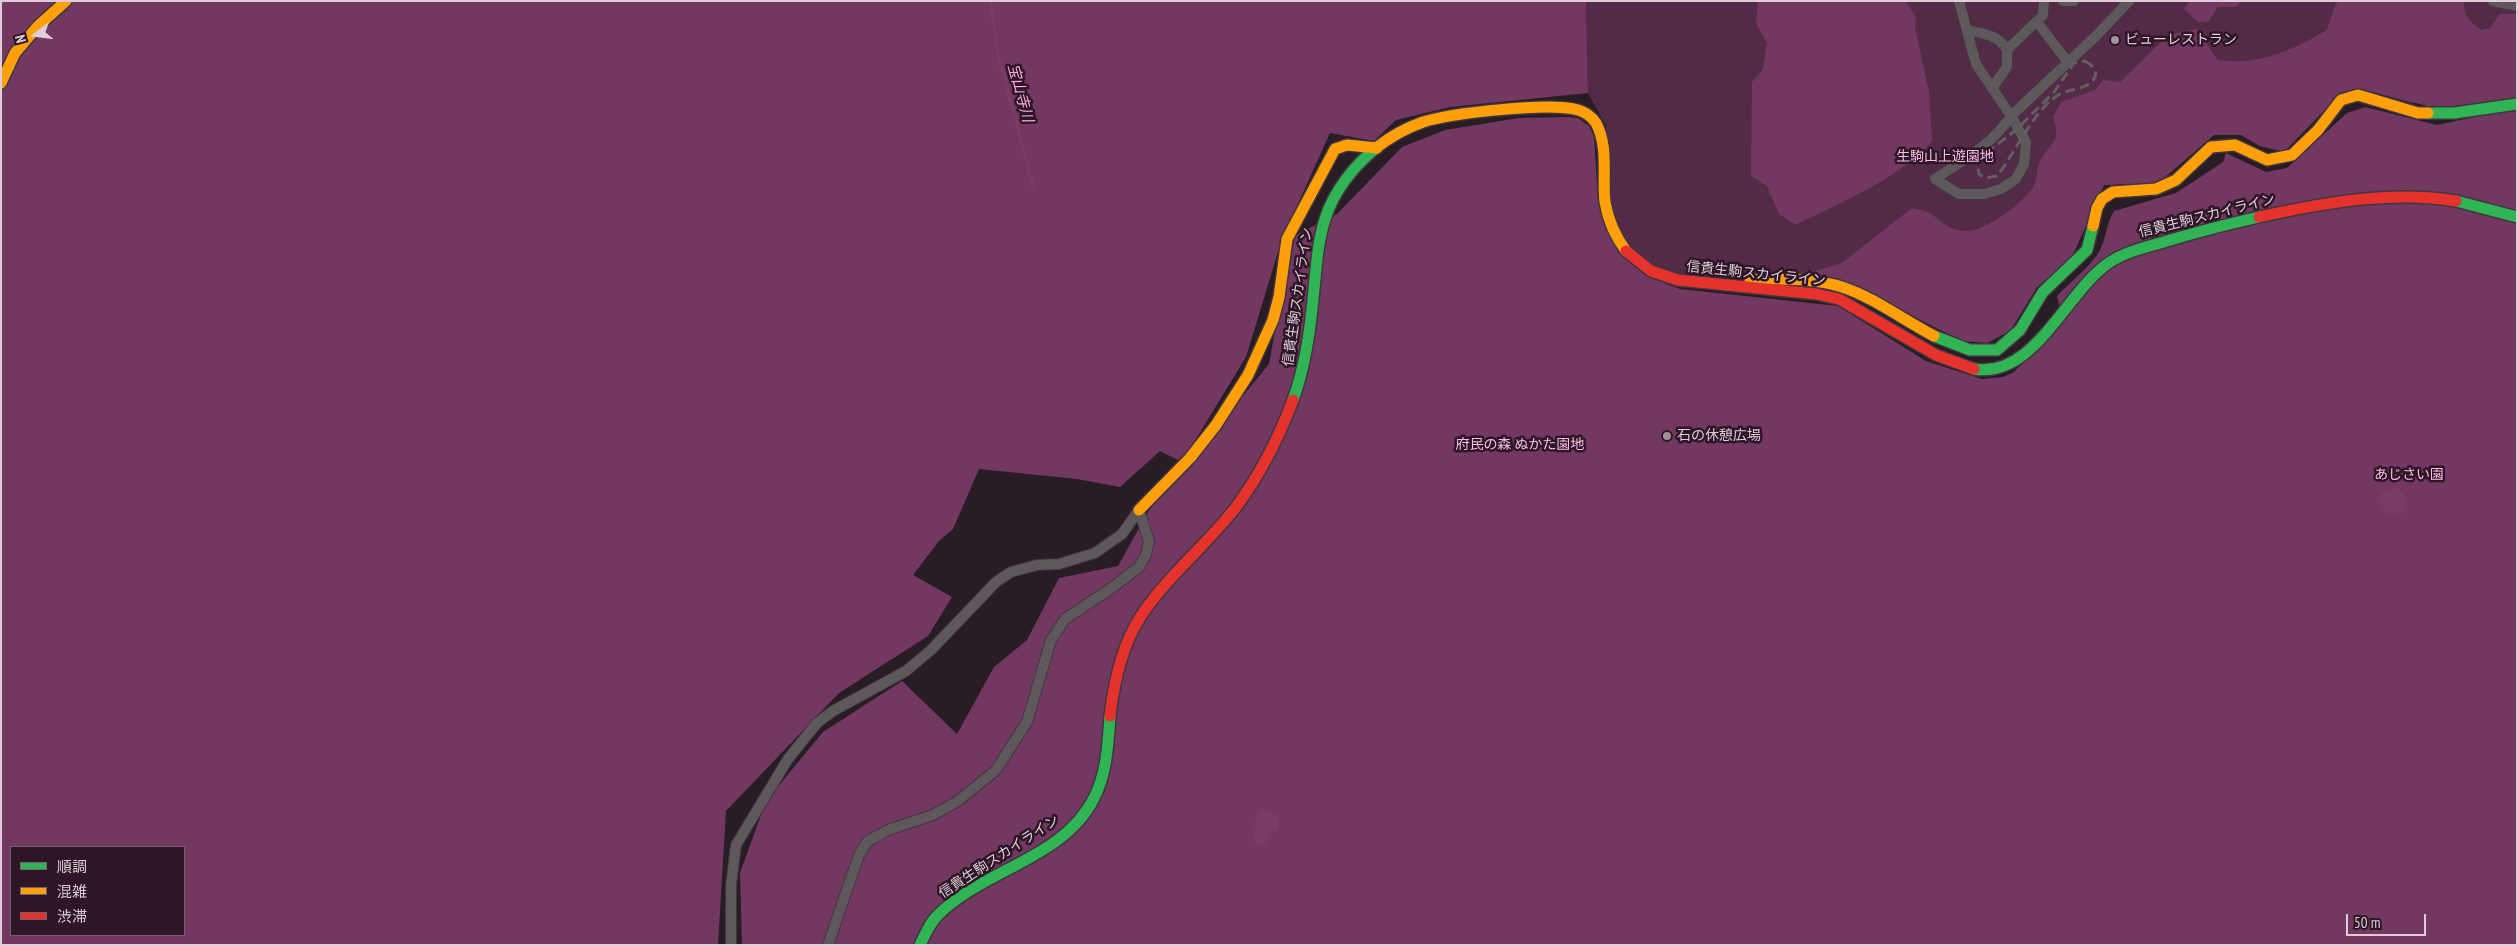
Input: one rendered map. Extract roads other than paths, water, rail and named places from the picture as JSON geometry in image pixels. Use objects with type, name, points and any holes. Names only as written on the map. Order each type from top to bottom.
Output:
[{"type":"street","points":[[1,83],[15,53],[38,26],[66,1]]},
{"type":"street","points":[[1958,1],[1976,64],[2010,116],[2026,142],[2024,164],[2016,179],[2001,189],[1984,194],[1959,194],[1935,179],[1975,154],[1997,135],[2010,116],[2098,34],[2129,1]]},
{"type":"street","points":[[2006,50],[2043,15],[2044,1]]},
{"type":"street","points":[[2063,1],[2074,1]]},
{"type":"street","points":[[2493,1],[2517,6]]},
{"type":"street","points":[[2037,22],[2067,61]]},
{"type":"street","points":[[1967,30],[1995,36],[2003,43],[2006,50],[2007,67],[1992,88]]},
{"type":"street","points":[[1740,285],[1751,280],[1771,279],[1822,283],[1843,287],[1889,309],[1934,336],[1967,350],[1997,350],[2020,330],[2043,292],[2087,250],[2097,208],[2102,199],[2113,192],[2156,189],[2163,186],[2176,180],[2211,147],[2235,145],[2267,160],[2292,155],[2318,130],[2340,100],[2358,95],[2418,113],[2454,113],[2517,104]]},
{"type":"street","name":"信貴生駒スカイライン","points":[[920,945],[930,925],[939,914],[958,899],[1057,840],[1076,825],[1093,802],[1103,776],[1116,677],[1127,644],[1143,611],[1239,504],[1258,475],[1291,404],[1305,367],[1313,318],[1322,230],[1335,195],[1356,167],[1377,148],[1413,126],[1440,118],[1546,109],[1580,111],[1589,115],[1599,129],[1607,215],[1616,236],[1631,257],[1650,270],[1683,282],[1740,285],[1832,297],[1903,337],[1954,362],[1988,372],[2011,366],[2035,343],[2082,287],[2106,263],[2137,250],[2207,229],[2322,204],[2412,196],[2453,201],[2517,217]]},
{"type":"street","points":[[731,945],[732,885],[736,845],[788,759],[817,723],[833,711],[906,671],[931,650],[996,582],[1011,572],[1037,565],[1059,564],[1095,553],[1122,534],[1139,510],[1190,458],[1221,418],[1248,375],[1273,320],[1279,297],[1287,239],[1335,149],[1347,145],[1377,148]]},
{"type":"street","points":[[828,945],[859,855],[868,841],[888,830],[933,815],[958,801],[996,770],[1027,722],[1051,640],[1065,619],[1139,567],[1146,555],[1149,541],[1139,510]]},
{"type":"waterway","name":"宝山寺川","points":[[991,1],[997,50],[1034,189]]},
{"type":"railway","points":[[2085,61],[2092,66],[2096,73],[2091,83],[2062,93],[2049,102],[2032,122],[1997,176],[1985,178],[1979,174],[1977,160],[2016,130],[2054,92],[2074,63],[2085,61]]},
{"type":"place","name":"ビューレストラン","points":[[2115,40]]},
{"type":"place","name":"石の休憩広場","points":[[1667,436]]},
{"type":"park label","name":"生駒山上遊園地","points":[[1945,157]]},
{"type":"park label","name":"府民の森 ぬかた園地","points":[[1520,445]]},
{"type":"park label","name":"あじさい園","points":[[2409,475]]}]
